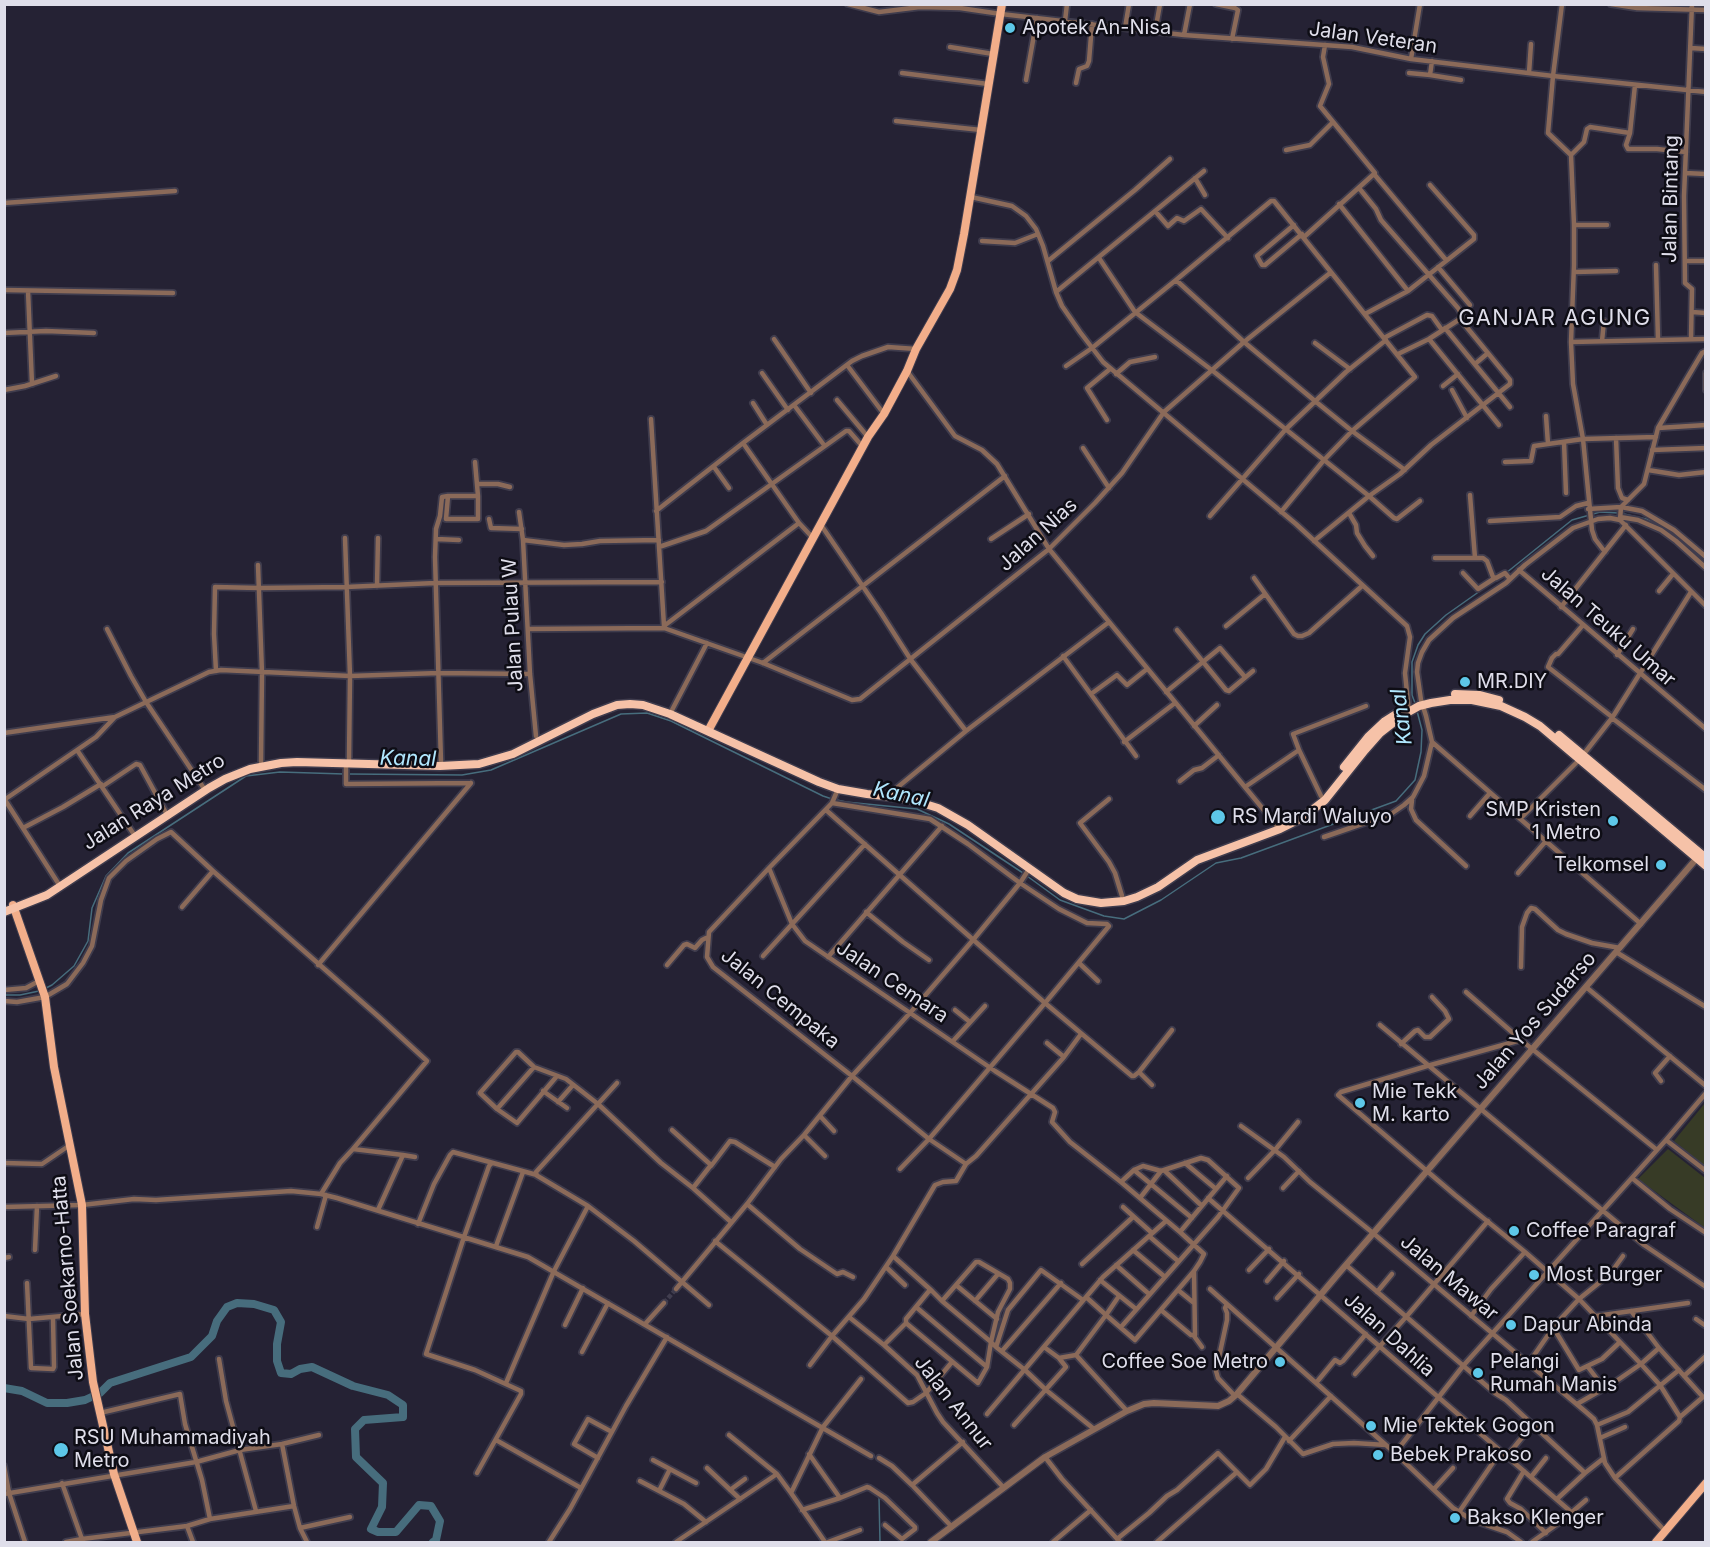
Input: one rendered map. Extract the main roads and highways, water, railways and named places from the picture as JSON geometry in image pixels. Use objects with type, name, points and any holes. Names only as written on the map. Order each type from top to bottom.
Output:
[{"type":"highway","points":[[561,727],[617,705],[630,704],[655,708],[709,729],[821,779],[851,788],[893,791],[940,803],[970,821],[1014,855],[1028,870],[1064,893],[1077,899],[1101,903],[1124,901],[1137,897],[1158,887],[1197,860],[1280,829],[1302,818],[1368,737],[1385,721],[1415,706],[1460,699],[1501,706],[1540,726],[1702,854],[1706,866]]},
{"type":"highway","points":[[9,909],[33,902],[61,886],[170,813],[231,776],[250,769],[281,763],[472,765],[498,759],[591,710],[616,701],[629,700],[643,701],[672,710],[838,790],[909,799],[938,808],[968,825],[1052,881],[1078,894],[1105,898],[1122,896],[1150,885],[1203,852],[1277,826],[1325,800],[1380,733],[1415,706]]},
{"type":"highway","name":"Jalan Raya Metro","points":[[9,909],[58,883],[165,811],[235,769],[261,762],[281,760],[441,762],[478,760],[541,737]]},
{"type":"main road","points":[[709,729],[868,437],[884,414],[950,289],[971,197],[1002,4]]},
{"type":"main road","name":"Jalan Soekarno-Hatta","points":[[9,909],[44,996],[54,1067],[82,1205],[84,1314],[93,1382],[114,1474],[137,1542]]},
{"type":"main road","points":[[1656,1542],[1706,1483]]},
{"type":"waterway","name":"Kanal","points":[[1506,573],[1572,520],[1600,512],[1619,513]]},
{"type":"waterway","name":"Kanal","points":[[1624,514],[1646,519],[1668,530],[1706,561]]},
{"type":"waterway","name":"Kanal","points":[[1415,703],[1412,695],[1412,662],[1425,634],[1446,615],[1497,579]]},
{"type":"waterway","name":"Kanal","points":[[1027,876],[1060,900],[1104,916],[1124,919],[1161,900],[1216,863],[1241,858],[1396,801],[1415,780],[1421,752],[1422,730],[1417,711]]},
{"type":"waterway","name":"Kanal","points":[[349,774],[462,775],[491,770],[621,714],[647,713],[671,721],[832,799]]},
{"type":"waterway","name":"Kanal","points":[[46,988],[74,966],[88,941],[92,908],[106,876],[128,853],[246,776],[280,772],[344,774]]},
{"type":"waterway","name":"Kanal","points":[[837,800],[917,809],[949,824],[1023,873]]},
{"type":"waterway","name":"Kanal","points":[[4,995],[20,995],[39,991]]},
{"type":"waterway","points":[[4,1388],[22,1391],[47,1403],[85,1400],[100,1393],[110,1383],[191,1357],[212,1336],[217,1321],[227,1307],[237,1303],[254,1304],[274,1310],[281,1322],[277,1344],[277,1361],[281,1373],[291,1374],[300,1369],[312,1367],[353,1386],[388,1395],[403,1405],[403,1417],[364,1420],[355,1429],[356,1457],[383,1483],[382,1507],[371,1529],[378,1532],[396,1532],[419,1505],[431,1506],[440,1521],[436,1540],[433,1542]]},
{"type":"waterway","points":[[879,1497],[880,1542]]},
{"type":"tunnel","points":[[664,1303],[676,1289]]},
{"type":"place","name":"Apotek An-Nisa","points":[[1010,28]]},
{"type":"place","name":"MR.DIY","points":[[1465,682]]},
{"type":"place","name":"RS Mardi Waluyo","points":[[1218,817]]},
{"type":"place","name":"SMP Kristen 1 Metro","points":[[1613,821]]},
{"type":"place","name":"Telkomsel","points":[[1661,865]]},
{"type":"place","name":"Mie Tekk M. karto","points":[[1360,1103]]},
{"type":"place","name":"Coffee Paragraf","points":[[1514,1231]]},
{"type":"place","name":"Most Burger","points":[[1534,1275]]},
{"type":"place","name":"Dapur Abinda","points":[[1511,1325]]},
{"type":"place","name":"Coffee Soe Metro","points":[[1280,1362]]},
{"type":"place","name":"Pelangi Rumah Manis","points":[[1478,1373]]},
{"type":"place","name":"Mie Tektek Gogon","points":[[1371,1426]]},
{"type":"place","name":"RSU Muhammadiyah Metro","points":[[61,1450]]},
{"type":"place","name":"Bebek Prakoso","points":[[1378,1455]]},
{"type":"place","name":"Bakso Klenger","points":[[1455,1518]]},
{"type":"district","name":"GANJAR AGUNG","points":[[1555,318]]}]
